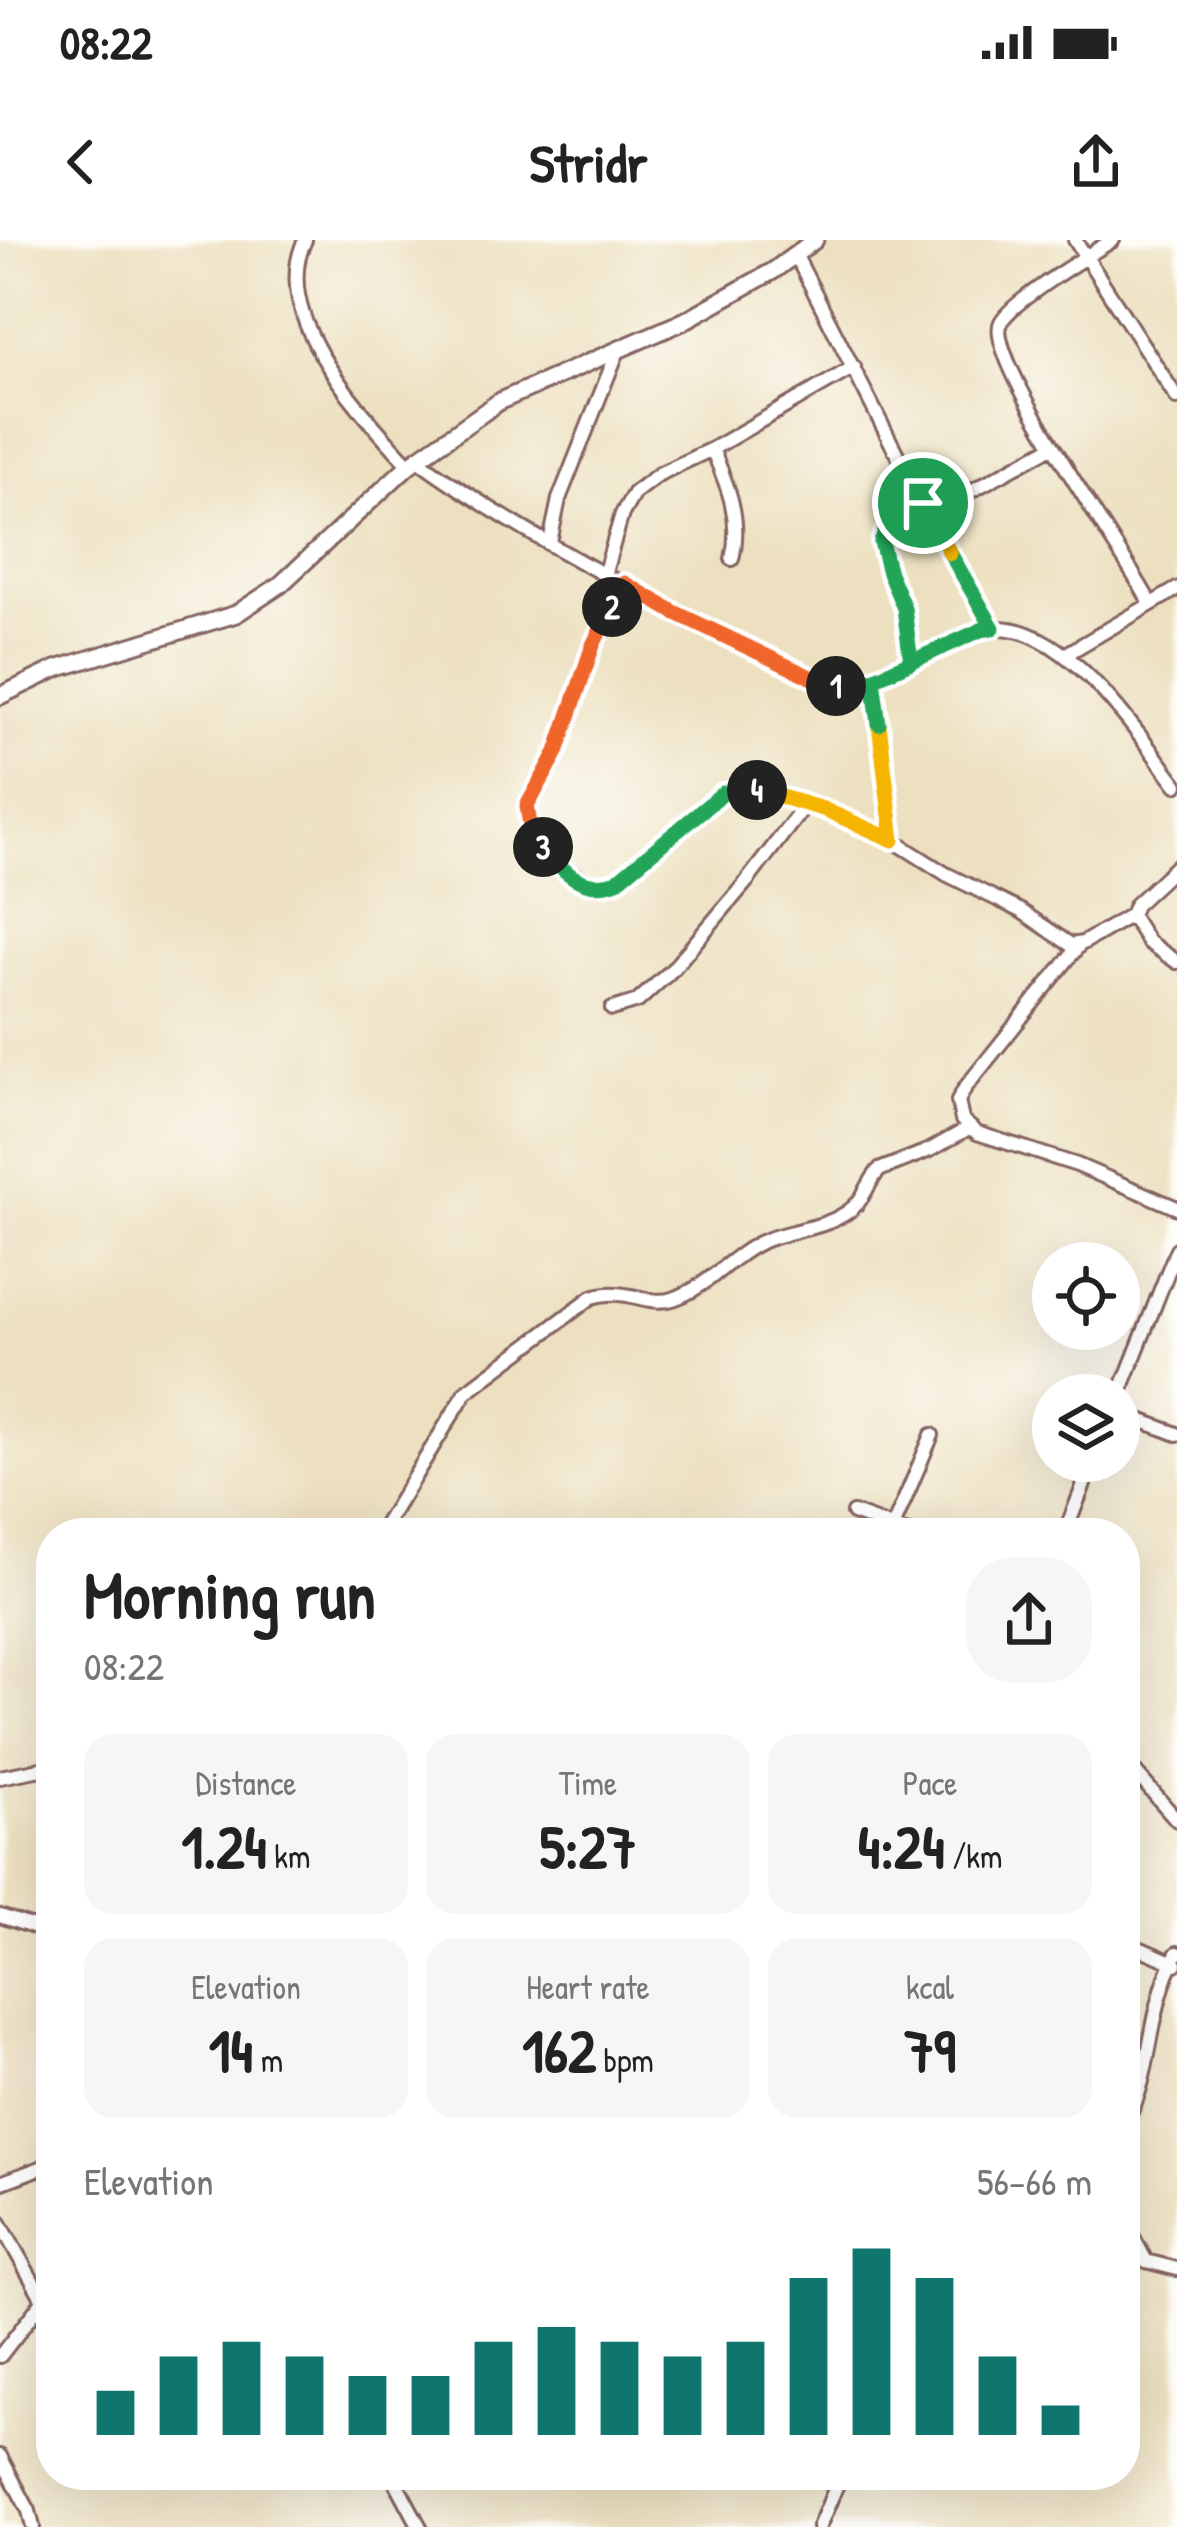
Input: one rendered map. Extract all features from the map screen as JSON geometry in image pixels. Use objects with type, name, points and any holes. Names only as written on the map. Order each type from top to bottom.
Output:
[{"type":"main road","points":[[0,696],[56,669],[236,614],[280,585],[414,463],[500,401],[682,322],[815,240]]},
{"type":"street","points":[[305,240],[293,280],[300,316],[360,410],[414,463],[674,612],[823,683],[849,686],[873,679],[981,630],[993,628],[1032,637],[1068,653],[1177,785]]},
{"type":"street","points":[[1075,240],[1177,398]]},
{"type":"street","points":[[1113,240],[1018,304],[999,326],[1002,352],[1053,446],[1150,603]]},
{"type":"street","points":[[795,254],[993,628]]},
{"type":"street","points":[[550,542],[559,499],[620,348]]},
{"type":"street","points":[[605,572],[622,514],[634,493],[676,464],[712,449],[854,367]]},
{"type":"street","points":[[911,662],[904,608],[881,542],[885,532],[1053,446]]},
{"type":"street","points":[[712,449],[734,503],[732,559]]},
{"type":"street","points":[[624,583],[593,645],[557,752],[527,806],[530,825],[558,865],[595,887],[617,881],[723,793],[751,789],[806,803],[893,840],[946,874],[1021,910],[1068,944],[1080,944]]},
{"type":"street","points":[[1068,653],[1177,589]]},
{"type":"street","points":[[873,679],[893,840]]},
{"type":"street","points":[[612,1009],[638,1001],[672,970],[806,803]]},
{"type":"street","points":[[1177,866],[1135,905],[1131,915],[1080,944],[964,1088],[958,1109],[969,1128],[1132,1186],[1177,1208]]},
{"type":"street","points":[[1131,915],[1148,942],[1177,962]]},
{"type":"street","points":[[389,1518],[466,1392],[592,1297],[625,1292],[668,1301],[706,1284],[760,1242],[825,1225],[850,1211],[879,1170],[969,1128]]},
{"type":"street","points":[[1127,1374],[1177,1249]]},
{"type":"street","points":[[1140,1420],[1177,1433]]},
{"type":"street","points":[[897,1518],[932,1435]]},
{"type":"street","points":[[1071,1518],[1085,1482]]},
{"type":"street","points":[[853,1513],[867,1518]]},
{"type":"street","points":[[0,1777],[36,1770]]},
{"type":"street","points":[[1140,1778],[1177,1820]]},
{"type":"street","points":[[0,1916],[36,1928]]},
{"type":"street","points":[[1140,1947],[1175,1960],[1152,2017],[1140,2085]]},
{"type":"street","points":[[0,2183],[36,2170]]},
{"type":"street","points":[[0,2223],[36,2288]]},
{"type":"street","points":[[1140,2250],[1152,2266],[1177,2269]]},
{"type":"street","points":[[0,2356],[36,2319]]},
{"type":"street","points":[[0,2456],[33,2527]]},
{"type":"street","points":[[400,2490],[420,2527]]},
{"type":"street","points":[[819,2527],[835,2490]]},
{"type":"route","points":[[923,503],[885,532],[881,542],[904,608],[908,625],[911,662],[873,679],[849,686],[823,683],[624,583],[593,645],[557,752],[527,806],[530,825],[558,865],[595,887],[617,881],[715,799],[734,789],[776,794],[823,809],[893,840],[873,679],[993,628],[923,503]]}]
